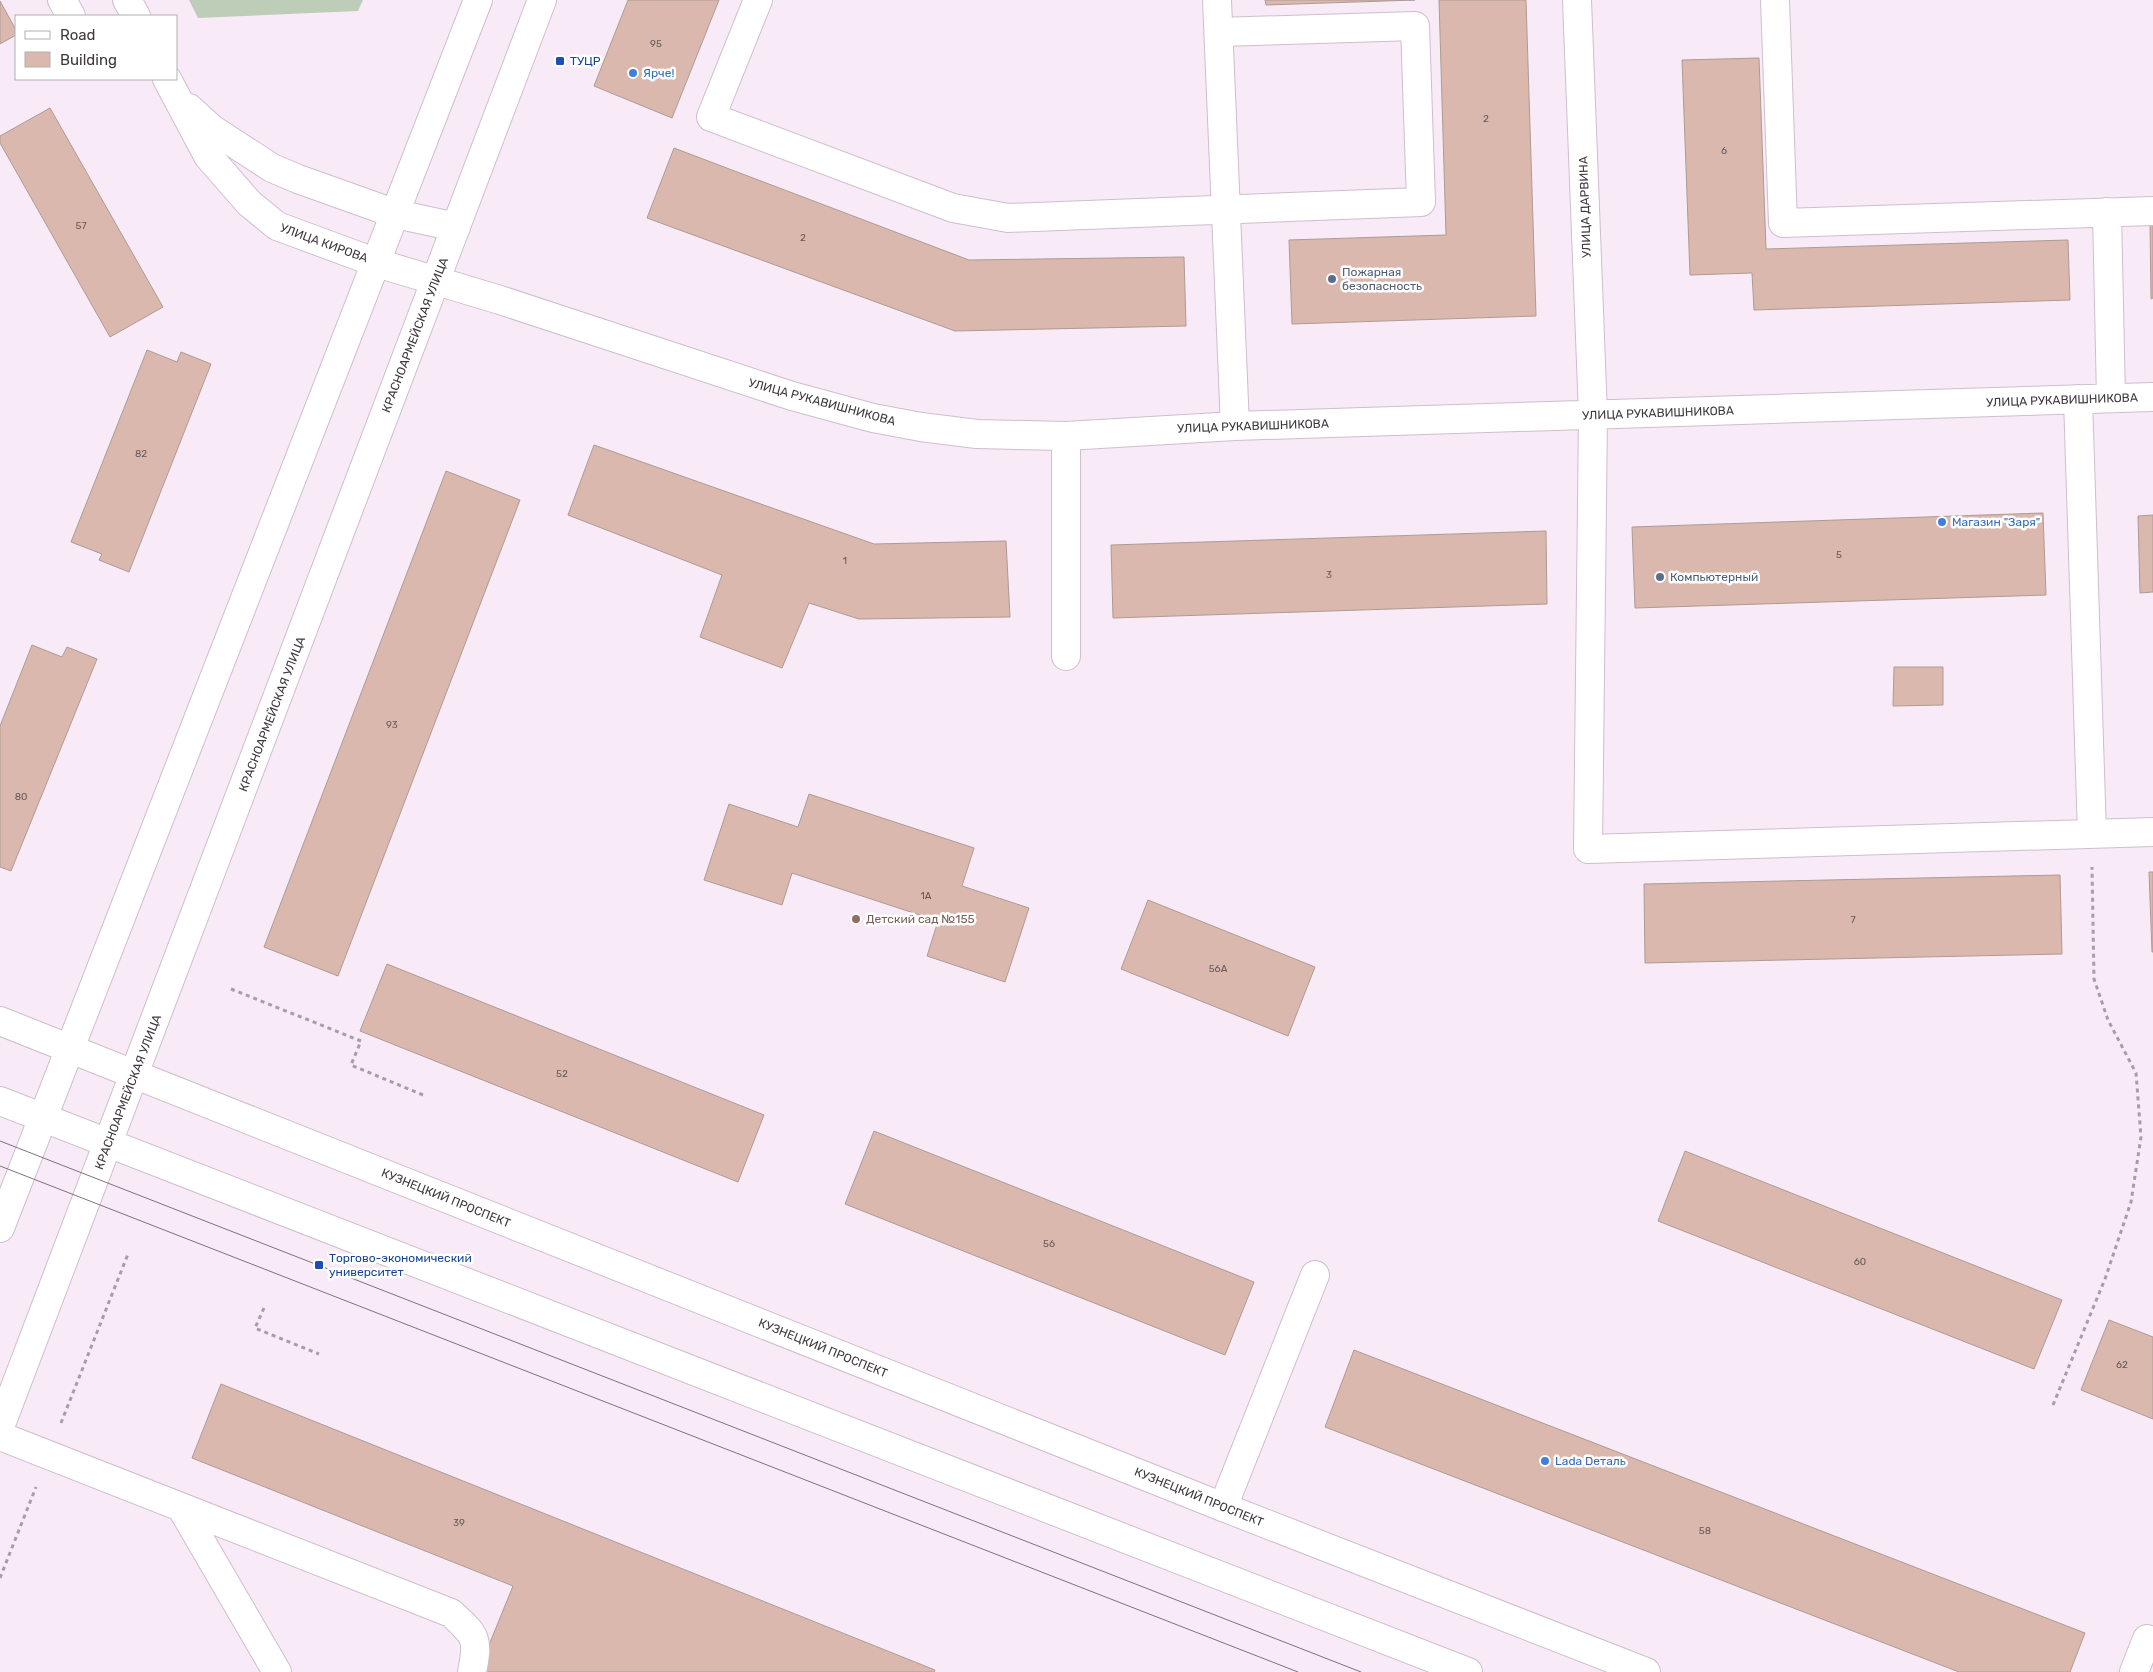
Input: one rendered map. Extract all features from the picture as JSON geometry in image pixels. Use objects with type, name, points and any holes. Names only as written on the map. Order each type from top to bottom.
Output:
[{"type":"main road","points":[[62,0],[70,15]]},
{"type":"main road","points":[[127,0],[135,15]]},
{"type":"main road","points":[[0,1228],[478,0]]},
{"type":"main road","name":"КРАСНОАРМЕЙСКАЯ УЛИЦА","points":[[0,1427],[542,0]]},
{"type":"main road","points":[[758,0],[711,117],[953,208],[1008,218],[1227,208],[1421,202],[1416,26],[1219,32]]},
{"type":"main road","points":[[1217,0],[1236,426]]},
{"type":"main road","name":"УЛИЦА ДАРВИНА","points":[[1577,0],[1593,415],[1588,849],[2092,834]]},
{"type":"main road","points":[[1775,0],[1783,223],[2153,211]]},
{"type":"main road","points":[[172,88],[212,129],[272,168],[396,214],[456,227]]},
{"type":"main road","name":"УЛИЦА КИРОВА","points":[[172,88],[208,156],[249,203],[277,226],[377,263]]},
{"type":"main road","points":[[2107,212],[2111,398]]},
{"type":"main road","name":"УЛИЦА РУКАВИШНИКОВА","points":[[377,263],[792,396],[873,418],[921,427],[978,434],[1066,436],[1236,426],[2153,396]]},
{"type":"main road","points":[[2078,399],[2087,627],[2092,834],[2153,832]]},
{"type":"main road","points":[[1066,436],[1066,656]]},
{"type":"main road","name":"КУЗНЕЦКИЙ ПРОСПЕКТ","points":[[0,1021],[1223,1507],[1646,1672]]},
{"type":"main road","points":[[0,1101],[1468,1672]]},
{"type":"main road","points":[[1223,1507],[1315,1275]]},
{"type":"main road","points":[[0,1436],[451,1613],[472,1632],[476,1652],[472,1672]]},
{"type":"main road","points":[[181,1507],[277,1672]]},
{"type":"main road","points":[[2134,1672],[2147,1639]]},
{"type":"path","points":[[2053,1405],[2105,1279],[2131,1202],[2141,1137],[2136,1074],[2108,1020],[2094,978],[2092,834]]},
{"type":"path","points":[[231,989],[361,1041],[350,1065],[424,1095]]},
{"type":"path","points":[[0,1578],[128,1254]]},
{"type":"path","points":[[264,1308],[255,1328],[319,1354]]},
{"type":"green space","points":[[189,0],[363,0],[358,11],[198,18]]},
{"type":"building","points":[[628,0],[719,0],[672,118],[594,86]]},
{"type":"building","points":[[1265,0],[1415,0],[1266,5]]},
{"type":"building","points":[[1439,0],[1526,0],[1536,316],[1292,324],[1289,240],[1446,235]]},
{"type":"building","points":[[0,1],[15,28],[15,36],[0,44]]},
{"type":"building","points":[[1759,58],[1766,249],[2068,240],[2070,300],[1754,310],[1752,273],[1690,275],[1682,60]]},
{"type":"building","points":[[50,108],[163,307],[110,337],[0,143],[0,136]]},
{"type":"building","points":[[674,148],[969,260],[1184,257],[1186,326],[955,331],[647,218]]},
{"type":"building","points":[[2150,222],[2153,222],[2153,298],[2151,299]]},
{"type":"building","points":[[147,350],[177,362],[181,352],[211,364],[129,572],[99,560],[102,554],[71,542]]},
{"type":"building","points":[[594,445],[874,544],[1006,541],[1010,617],[859,619],[809,603],[782,668],[700,637],[722,575],[568,515]]},
{"type":"building","points":[[446,471],[520,500],[338,976],[264,947]]},
{"type":"building","points":[[2043,513],[2046,595],[1635,608],[1632,527]]},
{"type":"building","points":[[2153,515],[2153,592],[2140,593],[2138,516]]},
{"type":"building","points":[[1546,531],[1547,604],[1113,618],[1111,545]]},
{"type":"building","points":[[32,645],[62,657],[67,647],[97,659],[11,871],[0,867],[0,726]]},
{"type":"building","points":[[1894,667],[1943,667],[1943,705],[1893,706]]},
{"type":"building","points":[[809,794],[974,848],[962,886],[1029,908],[1005,982],[927,956],[938,921],[792,873],[782,905],[704,880],[729,804],[798,827]]},
{"type":"building","points":[[2149,872],[2153,872],[2153,952],[2152,952]]},
{"type":"building","points":[[2060,875],[2062,954],[1645,963],[1644,884]]},
{"type":"building","points":[[1148,900],[1315,967],[1288,1036],[1121,969]]},
{"type":"building","points":[[387,964],[764,1115],[738,1182],[360,1031]]},
{"type":"building","points":[[874,1131],[1254,1282],[1225,1355],[845,1204]]},
{"type":"building","points":[[1685,1151],[2062,1300],[2034,1369],[1658,1221]]},
{"type":"building","points":[[2109,1320],[2153,1337],[2153,1419],[2081,1390]]},
{"type":"building","points":[[1354,1350],[2085,1633],[2070,1672],[1959,1672],[1325,1427]]},
{"type":"building","points":[[221,1384],[935,1670],[934,1672],[478,1672],[513,1586],[192,1458]]},
{"type":"tram line","points":[[0,1141],[1361,1672]]},
{"type":"tram line","points":[[0,1166],[1298,1672]]},
{"type":"place","name":"ТУЦР","points":[[560,61]]},
{"type":"place","name":"Ярче!","points":[[633,73]]},
{"type":"place","name":"Пожарная безопасность","points":[[1332,279]]},
{"type":"place","name":"Магазин \"Заря\"","points":[[1942,522]]},
{"type":"place","name":"Компьютерный","points":[[1660,577]]},
{"type":"place","name":"Детский сад №155","points":[[856,919]]},
{"type":"place","name":"Торгово-экономический университет","points":[[319,1265]]},
{"type":"place","name":"Lada Dеталь","points":[[1545,1461]]}]
